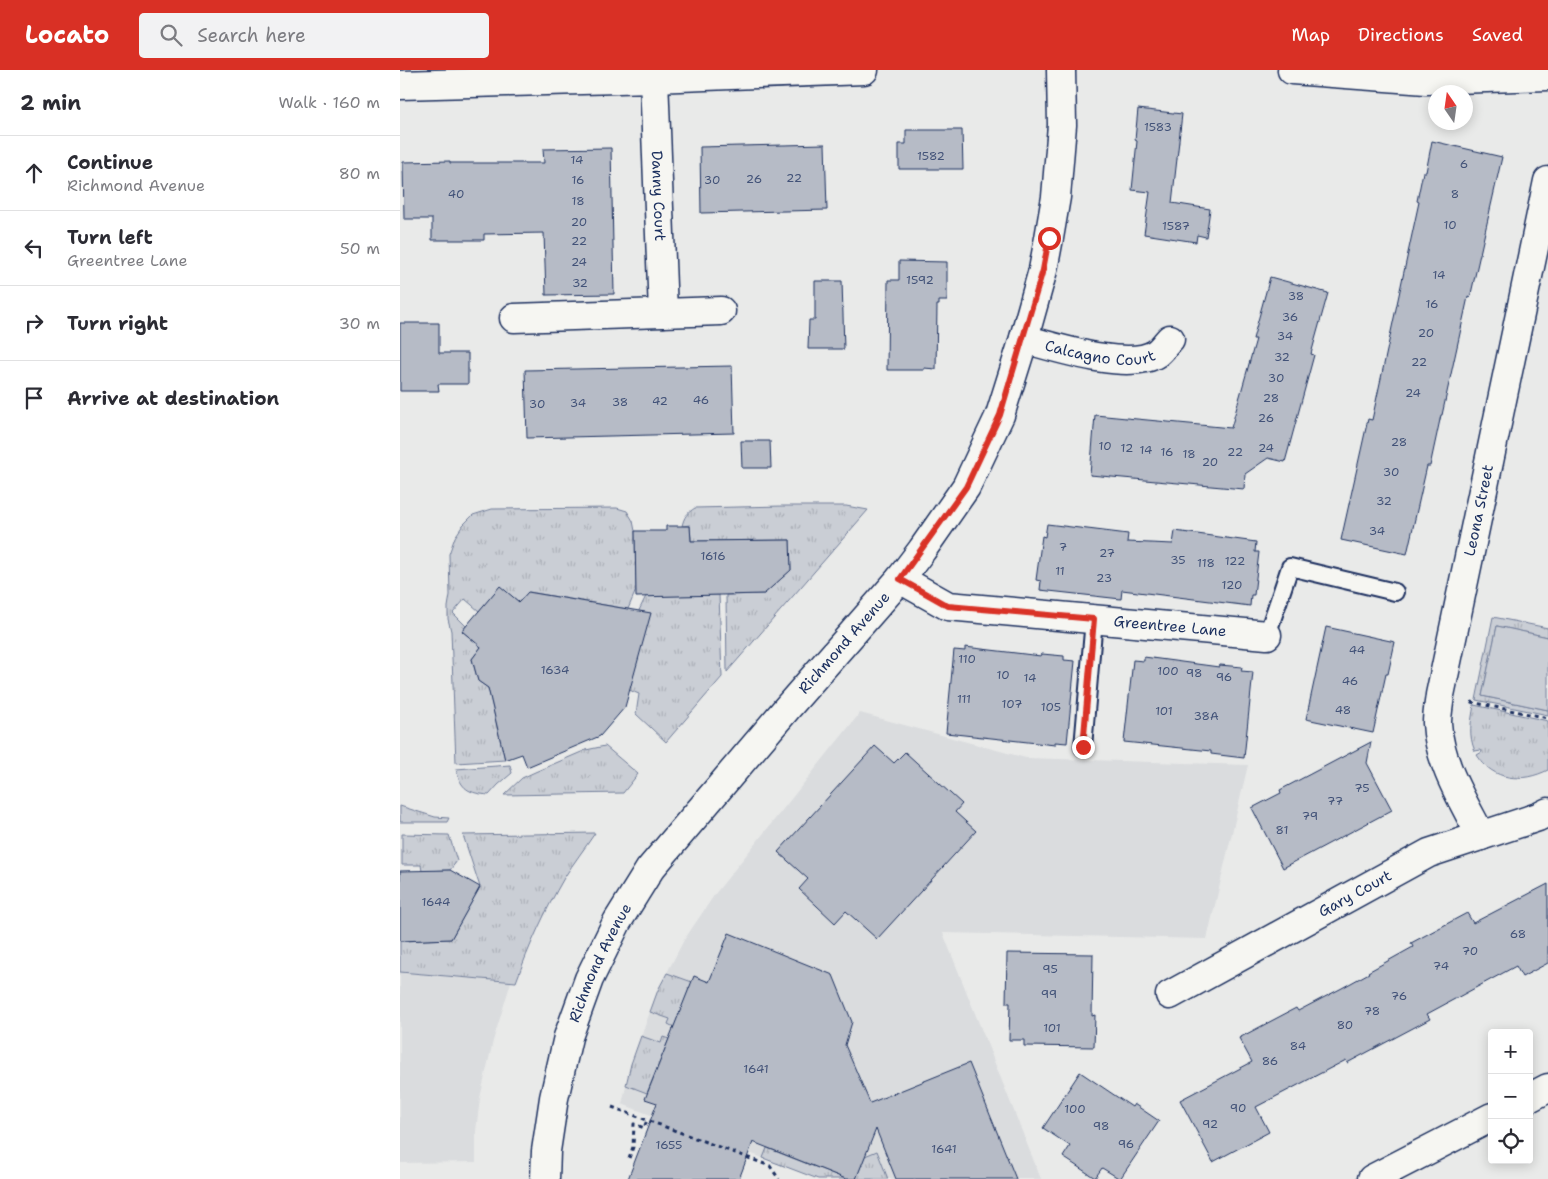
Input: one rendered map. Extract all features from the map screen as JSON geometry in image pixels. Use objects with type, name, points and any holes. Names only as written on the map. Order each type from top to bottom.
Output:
[{"type":"street","points":[[400,85],[864,70]]},
{"type":"street","name":"Richmond Avenue","points":[[545,1179],[546,1151],[554,1098],[568,1037],[589,980],[617,922],[650,869],[900,579],[966,487],[1000,415],[1043,270],[1056,197],[1062,125],[1061,70]]},
{"type":"street","points":[[1292,70],[1426,80],[1548,76]]},
{"type":"street","name":"Danny Court","points":[[654,78],[663,313]]},
{"type":"street","name":"Leona Street","points":[[1481,836],[1454,781],[1441,748],[1437,722],[1440,695],[1548,181]]},
{"type":"street","points":[[514,318],[721,311]]},
{"type":"street","name":"Calcagno Court","points":[[1024,339],[1082,354],[1137,360],[1156,354],[1170,339]]},
{"type":"street","name":"Greentree Lane","points":[[900,579],[948,606],[1267,635]]},
{"type":"street","name":"Gary Court","points":[[1170,995],[1430,853],[1548,812]]},
{"type":"street","points":[[1533,1096],[1548,1088]]},
{"type":"street","points":[[1372,1179],[1488,1119]]},
{"type":"lane","points":[[1267,635],[1290,567],[1395,592]]},
{"type":"lane","points":[[1083,747],[1094,619]]},
{"type":"path","points":[[1471,702],[1548,718]]},
{"type":"path","points":[[612,1107],[770,1166],[780,1179]]},
{"type":"path","points":[[629,1158],[633,1147],[634,1124],[644,1128],[647,1120]]},
{"type":"shaded area","points":[[860,713],[1026,758],[1248,765],[1207,939],[943,933],[1041,1179],[818,1179],[622,1104],[631,1064],[658,990],[684,940],[715,894]]},
{"type":"shaded area","points":[[400,972],[511,982],[493,1041],[480,1098],[476,1131],[476,1162],[400,1163]]},
{"type":"green space","points":[[846,506],[868,510],[727,672],[726,595],[764,594],[791,570],[790,540],[691,541],[690,525],[682,526],[683,523],[686,516],[695,508]]},
{"type":"green space","points":[[617,508],[627,511],[633,521],[635,531],[636,590],[628,609],[529,592],[519,602],[500,587],[479,611],[465,599],[453,613],[466,626],[462,631],[481,647],[472,659],[478,681],[488,688],[505,760],[456,763],[451,631],[448,619],[450,595],[449,554],[455,537],[473,515],[492,509]]},
{"type":"green space","points":[[719,595],[722,677],[666,742],[636,714],[639,694],[629,690],[631,627],[646,596]]},
{"type":"green space","points":[[1493,617],[1548,628],[1548,637],[1497,626],[1482,696],[1548,710],[1548,715],[1476,700]]},
{"type":"green space","points":[[1497,626],[1548,637],[1548,710],[1482,696]]},
{"type":"green space","points":[[1474,705],[1548,721],[1548,770],[1528,777],[1518,778],[1500,775],[1484,764],[1477,755],[1482,752],[1481,750],[1475,751],[1471,739]]},
{"type":"green space","points":[[605,746],[638,774],[623,793],[504,795],[522,778],[586,750]]},
{"type":"green space","points":[[510,765],[512,773],[489,795],[476,793],[463,786],[456,769]]},
{"type":"green space","points":[[400,806],[435,817],[449,818],[447,822],[400,822]]},
{"type":"green space","points":[[595,833],[564,878],[550,903],[516,982],[400,972],[400,941],[451,939],[480,887],[463,835]]},
{"type":"green space","points":[[402,834],[449,835],[457,861],[450,870],[422,871],[421,865],[402,865]]},
{"type":"green space","points":[[667,973],[692,982],[674,1027],[668,1024],[670,1019],[650,1012]]},
{"type":"green space","points":[[641,1036],[661,1043],[663,1037],[669,1039],[647,1093],[626,1085]]},
{"type":"green space","points":[[767,1148],[846,1179],[818,1179],[763,1158]]},
{"type":"green space","points":[[877,1151],[888,1179],[856,1179],[865,1156]]},
{"type":"building","points":[[1138,109],[1182,114],[1172,203],[1210,209],[1206,237],[1197,235],[1196,242],[1144,234],[1150,192],[1132,190]]},
{"type":"building","points":[[906,130],[962,130],[963,169],[899,169],[899,144],[906,144]]},
{"type":"building","points":[[1432,141],[1502,157],[1430,466],[1427,466],[1407,554],[1341,540],[1368,419],[1372,420],[1419,202],[1417,201],[1423,172],[1426,172]]},
{"type":"building","points":[[825,144],[827,210],[701,213],[700,147]]},
{"type":"building","points":[[611,148],[614,294],[546,295],[544,233],[484,234],[484,240],[432,240],[432,219],[404,219],[403,162],[544,163],[543,149]]},
{"type":"building","points":[[899,261],[947,262],[947,301],[939,301],[939,305],[937,305],[936,369],[887,370],[888,280],[899,280]]},
{"type":"building","points":[[1270,277],[1328,293],[1311,354],[1314,355],[1285,462],[1268,458],[1245,474],[1244,489],[1090,475],[1095,415],[1231,428],[1256,339],[1253,339]]},
{"type":"building","points":[[815,281],[842,281],[844,349],[808,349],[809,320],[815,320]]},
{"type":"building","points":[[400,323],[439,323],[439,353],[468,353],[468,384],[438,384],[439,391],[400,391]]},
{"type":"building","points":[[732,366],[734,433],[527,438],[525,370]]},
{"type":"building","points":[[741,441],[770,441],[771,468],[742,468]]},
{"type":"building","points":[[1047,524],[1128,534],[1127,542],[1173,544],[1175,531],[1256,542],[1255,552],[1259,552],[1254,595],[1251,595],[1250,606],[1122,590],[1121,599],[1040,590],[1041,581],[1036,580],[1042,536],[1045,537]]},
{"type":"building","points":[[666,526],[690,526],[691,541],[790,540],[791,570],[764,594],[636,597],[635,531],[666,531]]},
{"type":"building","points":[[500,586],[519,602],[528,592],[651,613],[625,707],[600,736],[527,767],[522,754],[505,760],[488,688],[478,681],[472,659],[481,647],[462,631]]},
{"type":"building","points":[[1326,627],[1395,642],[1373,733],[1306,719]]},
{"type":"building","points":[[965,647],[1041,656],[1042,654],[1064,656],[1064,660],[1075,661],[1067,743],[1055,742],[1055,745],[946,733],[954,650],[965,651]]},
{"type":"building","points":[[1144,657],[1219,667],[1220,665],[1242,667],[1241,671],[1253,672],[1244,758],[1211,754],[1211,751],[1124,742],[1133,660],[1144,661]]},
{"type":"building","points":[[1371,742],[1367,763],[1392,810],[1283,868],[1252,808],[1281,793],[1280,790]]},
{"type":"building","points":[[875,746],[894,763],[905,752],[962,804],[955,812],[976,831],[877,939],[846,911],[835,923],[799,889],[808,879],[778,852]]},
{"type":"building","points":[[450,870],[480,887],[451,939],[400,941],[400,871]]},
{"type":"building","points":[[1548,884],[1548,963],[1522,977],[1516,966],[1427,1014],[1430,1019],[1347,1063],[1346,1060],[1256,1107],[1269,1132],[1213,1162],[1180,1100],[1252,1062],[1239,1038],[1296,1008],[1298,1011],[1342,988],[1413,947],[1411,943],[1467,913],[1473,923]]},
{"type":"building","points":[[729,933],[833,975],[852,1022],[845,1045],[870,1103],[969,1063],[1016,1179],[896,1179],[876,1129],[856,1179],[846,1179],[753,1142],[739,1179],[628,1179],[657,1103],[645,1099],[694,976],[709,982]]},
{"type":"building","points":[[1007,953],[1093,954],[1092,1016],[1095,1015],[1094,1047],[1024,1046],[1024,1040],[1009,1040],[1010,1003],[1006,1003]]},
{"type":"building","points":[[1080,1072],[1132,1107],[1134,1104],[1159,1121],[1120,1179],[1102,1168],[1095,1178],[1063,1157],[1070,1146],[1043,1128]]},
{"type":"route","points":[[1049,238],[1043,270],[1000,415],[966,487],[900,579],[948,606],[1094,619],[1083,747]]}]
